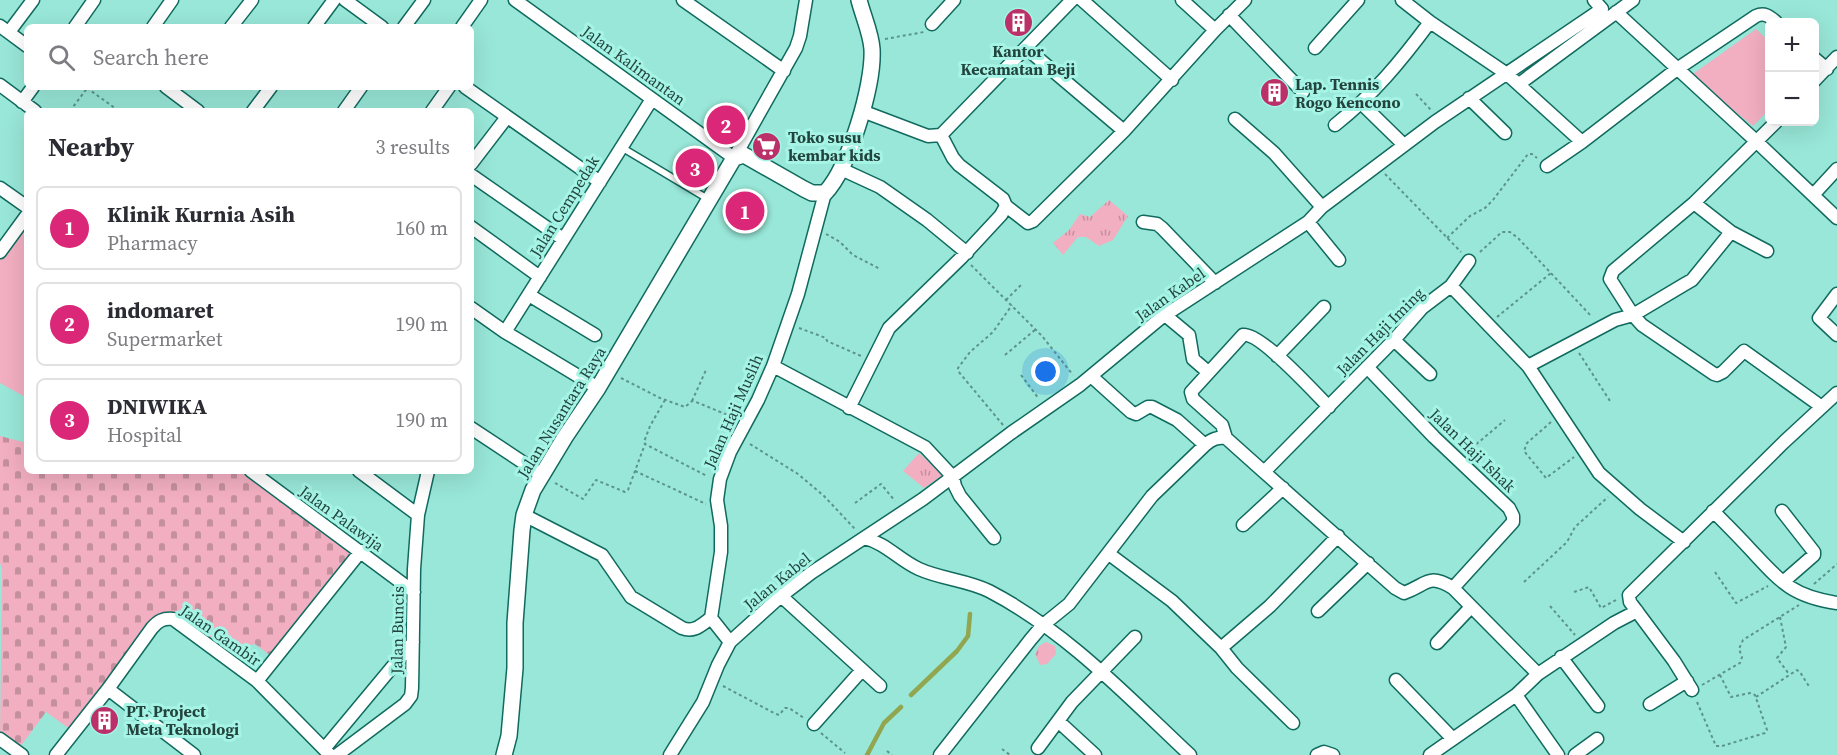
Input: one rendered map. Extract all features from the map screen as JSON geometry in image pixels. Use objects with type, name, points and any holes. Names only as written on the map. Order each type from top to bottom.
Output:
[{"type":"street","points":[[24,44],[5,29],[33,0]]},
{"type":"street","points":[[80,24],[94,0]]},
{"type":"street","points":[[155,24],[172,0]]},
{"type":"street","points":[[233,24],[252,0]]},
{"type":"street","points":[[316,24],[334,0]]},
{"type":"street","points":[[345,0],[378,24]]},
{"type":"street","points":[[406,24],[424,0]]},
{"type":"street","points":[[464,24],[481,0]]},
{"type":"street","name":"Jalan Kalimantan","points":[[515,0],[736,157]]},
{"type":"street","points":[[683,0],[784,71]]},
{"type":"street","points":[[806,0],[800,36],[784,71],[736,157],[747,157],[812,193],[825,193],[841,169],[862,111],[872,72],[871,41],[859,0]]},
{"type":"street","points":[[932,24],[954,0]]},
{"type":"street","points":[[862,111],[928,136],[941,135],[1071,0]]},
{"type":"street","points":[[1082,0],[1172,80]]},
{"type":"street","points":[[1182,0],[1215,30]]},
{"type":"street","points":[[941,135],[953,158],[1003,199],[1006,206],[1025,223],[1033,221],[1124,132],[1215,30],[1245,0]]},
{"type":"street","points":[[1315,48],[1358,0]]},
{"type":"street","points":[[1402,0],[1430,22],[1507,74],[1581,142]]},
{"type":"street","name":"Jalan Kabel","points":[[730,642],[781,596],[1080,386],[1165,315],[1308,222],[1322,207],[1440,118],[1602,9],[1594,0]]},
{"type":"street","points":[[1519,84],[1633,0]]},
{"type":"street","points":[[1616,12],[1814,194],[1837,218]]},
{"type":"street","points":[[1547,166],[1677,69],[1760,14],[1771,18]]},
{"type":"street","points":[[1229,15],[1303,92]]},
{"type":"street","points":[[1335,125],[1362,104],[1405,55],[1430,22]]},
{"type":"street","points":[[1026,48],[1124,132]]},
{"type":"street","points":[[1819,77],[1837,57]]},
{"type":"street","points":[[1819,62],[1827,69]]},
{"type":"street","points":[[0,86],[31,108]]},
{"type":"street","points":[[22,102],[31,90]]},
{"type":"street","points":[[255,108],[269,90]]},
{"type":"street","points":[[346,108],[359,90]]},
{"type":"street","points":[[434,108],[447,90]]},
{"type":"street","points":[[469,90],[600,182]]},
{"type":"street","points":[[183,95],[195,108]]},
{"type":"street","points":[[1469,98],[1505,133]]},
{"type":"street","name":"Jalan Cempedak","points":[[505,332],[652,99]]},
{"type":"street","points":[[1362,104],[1404,145]]},
{"type":"street","points":[[474,160],[507,117]]},
{"type":"street","points":[[1235,119],[1274,153],[1322,207]]},
{"type":"street","points":[[1772,126],[1694,203],[1612,271],[1611,279],[1642,325],[1714,374],[1723,372],[1744,351],[1821,408]]},
{"type":"street","name":"Jalan Nusantara Raya","points":[[504,755],[509,736],[515,668],[515,623],[524,515],[533,490],[598,388],[736,157]]},
{"type":"street","points":[[841,169],[880,187],[927,220],[964,255]]},
{"type":"street","points":[[1814,194],[1837,169]]},
{"type":"street","points":[[474,177],[563,239]]},
{"type":"street","points":[[0,188],[24,205]]},
{"type":"street","name":"Jalan Haji Muslih","points":[[711,618],[721,552],[721,526],[717,508],[719,482],[738,436],[773,366],[798,294],[825,193]]},
{"type":"street","points":[[1694,203],[1731,232],[1767,251]]},
{"type":"street","points":[[849,408],[889,328],[964,255],[1001,215],[1006,206]]},
{"type":"street","points":[[0,252],[24,219]]},
{"type":"street","points":[[1143,222],[1157,224],[1162,228],[1215,283]]},
{"type":"street","points":[[1308,222],[1340,260]]},
{"type":"street","points":[[474,229],[540,277]]},
{"type":"street","points":[[1528,366],[1615,320],[1634,315],[1692,280],[1731,232]]},
{"type":"street","name":"Jalan Haji Iming","points":[[1264,472],[1394,340],[1429,301],[1451,286],[1469,261]]},
{"type":"street","points":[[1451,286],[1528,366],[1599,472],[1616,489],[1684,542]]},
{"type":"street","points":[[1837,294],[1819,318],[1837,335]]},
{"type":"street","points":[[529,295],[595,335]]},
{"type":"street","points":[[1277,356],[1324,307]]},
{"type":"street","points":[[474,310],[505,332],[598,388]]},
{"type":"street","points":[[1165,315],[1189,335],[1193,359],[1208,372]]},
{"type":"street","points":[[1329,407],[1277,356],[1252,336],[1243,335],[1193,389],[1191,395],[1221,425],[1226,438],[1395,588],[1404,593],[1432,579],[1441,580],[1454,588],[1538,674]]},
{"type":"street","points":[[1394,340],[1430,374]]},
{"type":"street","points":[[773,366],[925,447],[953,477],[960,496],[994,538]]},
{"type":"street","name":"Jalan Haji Ishak","points":[[1367,367],[1509,508],[1513,516],[1513,522],[1454,588]]},
{"type":"street","points":[[1091,376],[1131,412],[1136,414],[1152,407],[1177,420],[1205,445]]},
{"type":"street","points":[[1650,704],[1690,685],[1628,598],[1629,596],[1713,511],[1837,393]]},
{"type":"street","points":[[474,430],[542,475]]},
{"type":"street","points":[[940,755],[1043,625],[1069,604],[1152,496],[1210,440],[1219,437],[1226,438]]},
{"type":"street","name":"Jalan Palawija","points":[[255,474],[414,592]]},
{"type":"street","name":"Jalan Buncis","points":[[337,755],[408,701],[412,688],[418,515],[427,474]]},
{"type":"street","points":[[376,476],[418,515]]},
{"type":"street","points":[[1243,525],[1283,488]]},
{"type":"street","points":[[1713,511],[1780,580],[1807,596],[1837,603]]},
{"type":"street","points":[[1780,580],[1814,555],[1782,511]]},
{"type":"street","points":[[524,515],[602,555],[631,597],[682,628],[695,629],[711,618],[730,642],[703,702],[670,755]]},
{"type":"street","points":[[1221,648],[1270,606],[1338,536]]},
{"type":"street","points":[[864,538],[883,545],[918,569],[989,591],[1043,625],[1102,671],[1190,755]]},
{"type":"street","points":[[257,681],[361,551]]},
{"type":"street","points":[[1108,554],[1172,601],[1293,723]]},
{"type":"street","points":[[1318,611],[1368,563]]},
{"type":"street","points":[[781,596],[880,686]]},
{"type":"street","points":[[1437,643],[1471,607]]},
{"type":"street","points":[[1431,755],[1516,695],[1538,674],[1561,657],[1637,611]]},
{"type":"street","name":"Jalan Gambir","points":[[56,755],[152,628],[158,621],[166,618],[173,619],[257,681],[327,752]]},
{"type":"street","points":[[1038,748],[1072,702],[1135,637]]},
{"type":"street","points":[[327,752],[413,642]]},
{"type":"street","points":[[1561,657],[1598,706]]},
{"type":"street","points":[[814,724],[862,670]]},
{"type":"street","points":[[1396,680],[1453,739]]},
{"type":"street","points":[[108,689],[194,755]]},
{"type":"street","points":[[1516,695],[1558,755]]},
{"type":"street","points":[[1058,721],[1095,755]]},
{"type":"street","points":[[0,739],[22,755]]},
{"type":"street","points":[[1575,755],[1597,739]]},
{"type":"street","points":[[1317,755],[1324,752],[1333,755]]},
{"type":"lane","points":[[621,146],[709,200]]},
{"type":"path","points":[[871,41],[924,32],[932,24]]},
{"type":"path","points":[[72,108],[85,90]]},
{"type":"path","points":[[91,90],[115,108]]},
{"type":"path","points":[[1416,94],[1440,118]]},
{"type":"path","points":[[1447,238],[1470,216],[1485,208],[1493,200],[1528,154],[1532,154],[1547,166]]},
{"type":"path","points":[[1377,166],[1469,261],[1505,231],[1518,238],[1602,328]]},
{"type":"path","points":[[815,230],[835,238],[853,255],[880,269]]},
{"type":"path","points":[[964,255],[1036,329],[1080,386]]},
{"type":"path","points":[[1488,325],[1551,273]]},
{"type":"path","points":[[1006,300],[1022,284]]},
{"type":"path","points":[[1011,434],[958,371],[958,368],[970,352],[993,332],[1012,305]]},
{"type":"path","points":[[788,324],[826,338],[826,341],[872,360]]},
{"type":"path","points":[[1005,356],[1036,329]]},
{"type":"path","points":[[1573,343],[1610,401]]},
{"type":"path","points":[[608,371],[665,400],[685,407],[692,401],[706,370]]},
{"type":"path","points":[[1021,375],[1047,409]]},
{"type":"path","points":[[542,475],[583,499],[596,480],[625,492],[635,471],[650,426],[665,400]]},
{"type":"path","points":[[692,401],[745,423]]},
{"type":"path","points":[[1560,415],[1527,443],[1524,451],[1548,478],[1582,449]]},
{"type":"path","points":[[1459,460],[1505,420]]},
{"type":"path","points":[[738,436],[798,474],[824,496],[864,538]]},
{"type":"path","points":[[645,444],[719,482]]},
{"type":"path","points":[[635,471],[717,508]]},
{"type":"path","points":[[855,503],[881,484],[903,512]]},
{"type":"path","points":[[1524,582],[1567,542],[1575,527],[1616,489]]},
{"type":"path","points":[[1720,675],[1731,697],[1750,693],[1756,697],[1767,730],[1765,733],[1716,746],[1690,685],[1720,675],[1742,660],[1739,649],[1743,640],[1780,617],[1807,596],[1837,564]]},
{"type":"path","points":[[1715,572],[1736,603],[1780,580]]},
{"type":"path","points":[[1574,592],[1590,587],[1601,608],[1622,596],[1629,596]]},
{"type":"path","points":[[1550,606],[1582,644]]},
{"type":"path","points":[[1780,617],[1785,646],[1777,658],[1789,674]]},
{"type":"path","points":[[1756,697],[1797,670],[1810,688]]},
{"type":"path","points":[[712,680],[779,715],[785,708],[789,708],[814,724],[844,753]]},
{"type":"path","points":[[1002,749],[1010,755]]},
{"type":"path","points":[[887,751],[892,755]]},
{"type":"green space","points":[[1756,29],[1765,37],[1765,114],[1753,126],[1690,76]]},
{"type":"green space","points":[[1109,200],[1128,216],[1113,240],[1099,246],[1086,237],[1078,237],[1063,255],[1053,243],[1069,230],[1080,214],[1090,217]]},
{"type":"green space","points":[[24,219],[24,396],[0,383],[0,252]]},
{"type":"green space","points":[[0,436],[24,442],[24,474],[255,474],[361,551],[275,659],[255,644],[245,647],[231,663],[166,618],[74,732],[46,712],[17,751],[0,739],[2,569],[0,563]]},
{"type":"green space","points":[[919,453],[943,475],[924,488],[903,471]]},
{"type":"green space","points":[[1046,642],[1055,646],[1056,654],[1047,664],[1040,665],[1035,654],[1039,646]]},
{"type":"waterway","points":[[911,695],[957,651],[968,636],[970,614]]},
{"type":"waterway","points":[[867,755],[884,723],[901,707]]},
{"type":"place","name":"Kantor Kecamatan Beji","points":[[1018,23]]},
{"type":"place","name":"Lap. Tennis Rogo Kencono","points":[[1274,93]]},
{"type":"place","name":"indomaret","points":[[726,125]]},
{"type":"place","name":"Toko susu kembar kids","points":[[767,146]]},
{"type":"place","name":"DNIWIKA","points":[[695,168]]},
{"type":"place","name":"Klinik Kurnia Asih","points":[[745,211]]},
{"type":"place","name":"PT. Project Meta Teknologi","points":[[105,720]]}]
